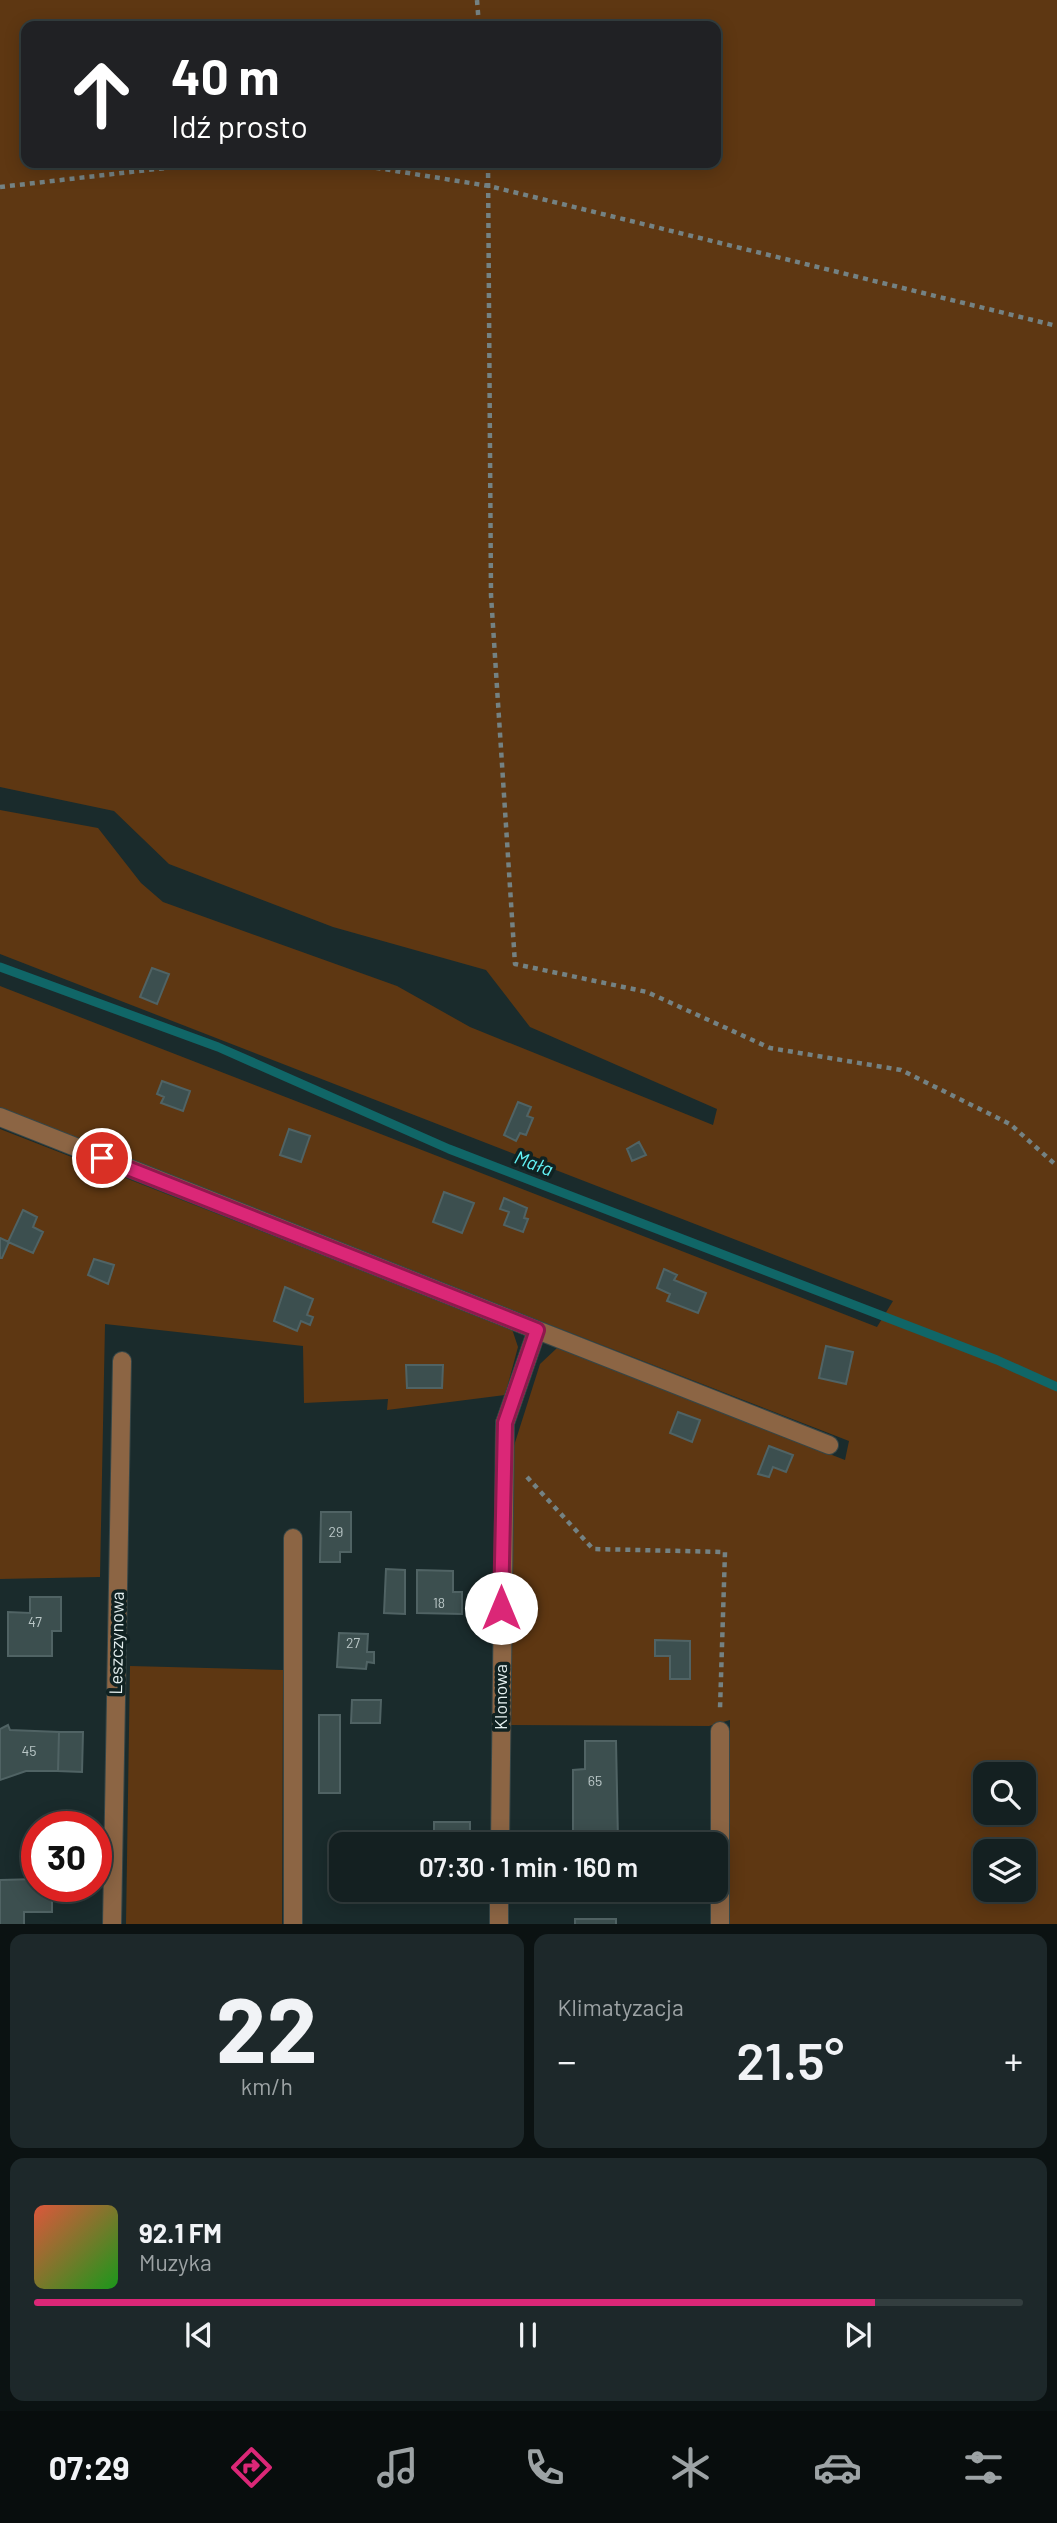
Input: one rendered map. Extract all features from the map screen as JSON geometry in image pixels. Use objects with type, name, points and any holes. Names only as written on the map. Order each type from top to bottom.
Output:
[{"type":"street","points":[[0,1117],[829,1445]]},
{"type":"street","name":"Klonowa","points":[[500,1832],[502,1450],[505,1423],[537,1330]]},
{"type":"street","name":"Leszczynowa","points":[[112,1924],[122,1361]]},
{"type":"street","points":[[292,1924],[293,1538]]},
{"type":"street","points":[[720,1731],[720,1924]]},
{"type":"street","points":[[499,1902],[499,1924]]},
{"type":"path","points":[[477,0],[479,21]]},
{"type":"path","points":[[0,187],[165,168]]},
{"type":"path","points":[[377,168],[489,186],[1057,326]]},
{"type":"path","points":[[488,168],[491,595],[515,964],[647,992],[770,1048],[901,1070],[1010,1124],[1057,1166]]},
{"type":"path","points":[[502,1450],[593,1549],[725,1552],[720,1731]]},
{"type":"shaded area","points":[[0,0],[1057,0],[1057,1924],[729,1924],[730,1720],[709,1726],[511,1725],[512,1452],[540,1364],[557,1348],[845,1460],[849,1441],[0,1111],[0,986],[877,1327],[893,1301],[0,954],[0,810],[98,828],[141,883],[163,902],[397,986],[470,1027],[713,1125],[717,1109],[530,1027],[486,970],[333,927],[169,864],[114,811],[0,787]]},
{"type":"shaded area","points":[[0,1129],[512,1329],[518,1347],[505,1395],[387,1410],[388,1399],[304,1403],[303,1346],[105,1324],[100,1577],[0,1579]]},
{"type":"shaded area","points":[[130,1666],[283,1670],[282,1924],[126,1924]]},
{"type":"building","points":[[152,968],[169,974],[157,1004],[140,997]]},
{"type":"building","points":[[162,1081],[190,1091],[183,1111],[161,1103],[164,1097],[157,1094]]},
{"type":"building","points":[[518,1102],[531,1107],[527,1116],[533,1118],[526,1135],[520,1133],[516,1141],[504,1135]]},
{"type":"building","points":[[289,1129],[310,1136],[301,1162],[280,1155]]},
{"type":"building","points":[[639,1142],[646,1155],[632,1161],[627,1149]]},
{"type":"building","points":[[444,1192],[474,1203],[462,1233],[433,1222]]},
{"type":"building","points":[[504,1198],[527,1208],[524,1218],[528,1219],[523,1232],[504,1225],[509,1212],[500,1209]]},
{"type":"building","points":[[23,1210],[37,1217],[33,1227],[43,1232],[33,1253],[8,1242]]},
{"type":"building","points":[[0,1238],[9,1242],[2,1258],[0,1258]]},
{"type":"building","points":[[94,1259],[114,1265],[108,1284],[88,1275]]},
{"type":"building","points":[[664,1269],[677,1275],[674,1280],[706,1293],[698,1313],[667,1301],[670,1294],[657,1288]]},
{"type":"building","points":[[285,1287],[313,1299],[307,1315],[313,1317],[310,1325],[301,1321],[297,1331],[274,1321]]},
{"type":"building","points":[[826,1346],[853,1352],[846,1384],[819,1378]]},
{"type":"building","points":[[406,1365],[443,1365],[442,1388],[407,1388]]},
{"type":"building","points":[[678,1412],[700,1420],[692,1442],[670,1433]]},
{"type":"building","points":[[769,1446],[793,1455],[786,1472],[773,1467],[769,1477],[758,1474]]},
{"type":"building","points":[[321,1512],[351,1512],[351,1552],[340,1552],[340,1562],[320,1562]]},
{"type":"building","points":[[386,1569],[405,1570],[405,1614],[384,1613]]},
{"type":"building","points":[[417,1570],[453,1571],[453,1592],[462,1592],[462,1614],[417,1613]]},
{"type":"building","points":[[30,1597],[61,1597],[61,1631],[52,1631],[52,1656],[8,1656],[8,1612],[30,1613]]},
{"type":"building","points":[[339,1633],[368,1634],[367,1652],[374,1652],[374,1663],[367,1662],[366,1669],[337,1667]]},
{"type":"building","points":[[655,1640],[690,1641],[690,1679],[670,1679],[670,1656],[655,1656]]},
{"type":"building","points":[[352,1700],[381,1700],[380,1723],[351,1723]]},
{"type":"building","points":[[319,1715],[340,1715],[340,1793],[319,1793]]},
{"type":"building","points":[[8,1725],[10,1730],[59,1732],[58,1771],[26,1771],[0,1780],[0,1729]]},
{"type":"building","points":[[59,1732],[83,1732],[82,1772],[58,1771]]},
{"type":"building","points":[[585,1741],[616,1741],[618,1832],[573,1832],[573,1770],[585,1769]]},
{"type":"building","points":[[434,1822],[470,1822],[470,1832],[434,1832]]},
{"type":"building","points":[[21,1879],[21,1902],[52,1902],[52,1912],[24,1912],[24,1924],[0,1924],[0,1880]]},
{"type":"building","points":[[575,1919],[616,1919],[616,1924],[575,1924]]},
{"type":"waterway","name":"Mała","points":[[0,967],[218,1047],[449,1149],[997,1360],[1057,1387]]},
{"type":"route","points":[[102,1158],[537,1330],[505,1423],[502,1450],[501,1608]]}]
